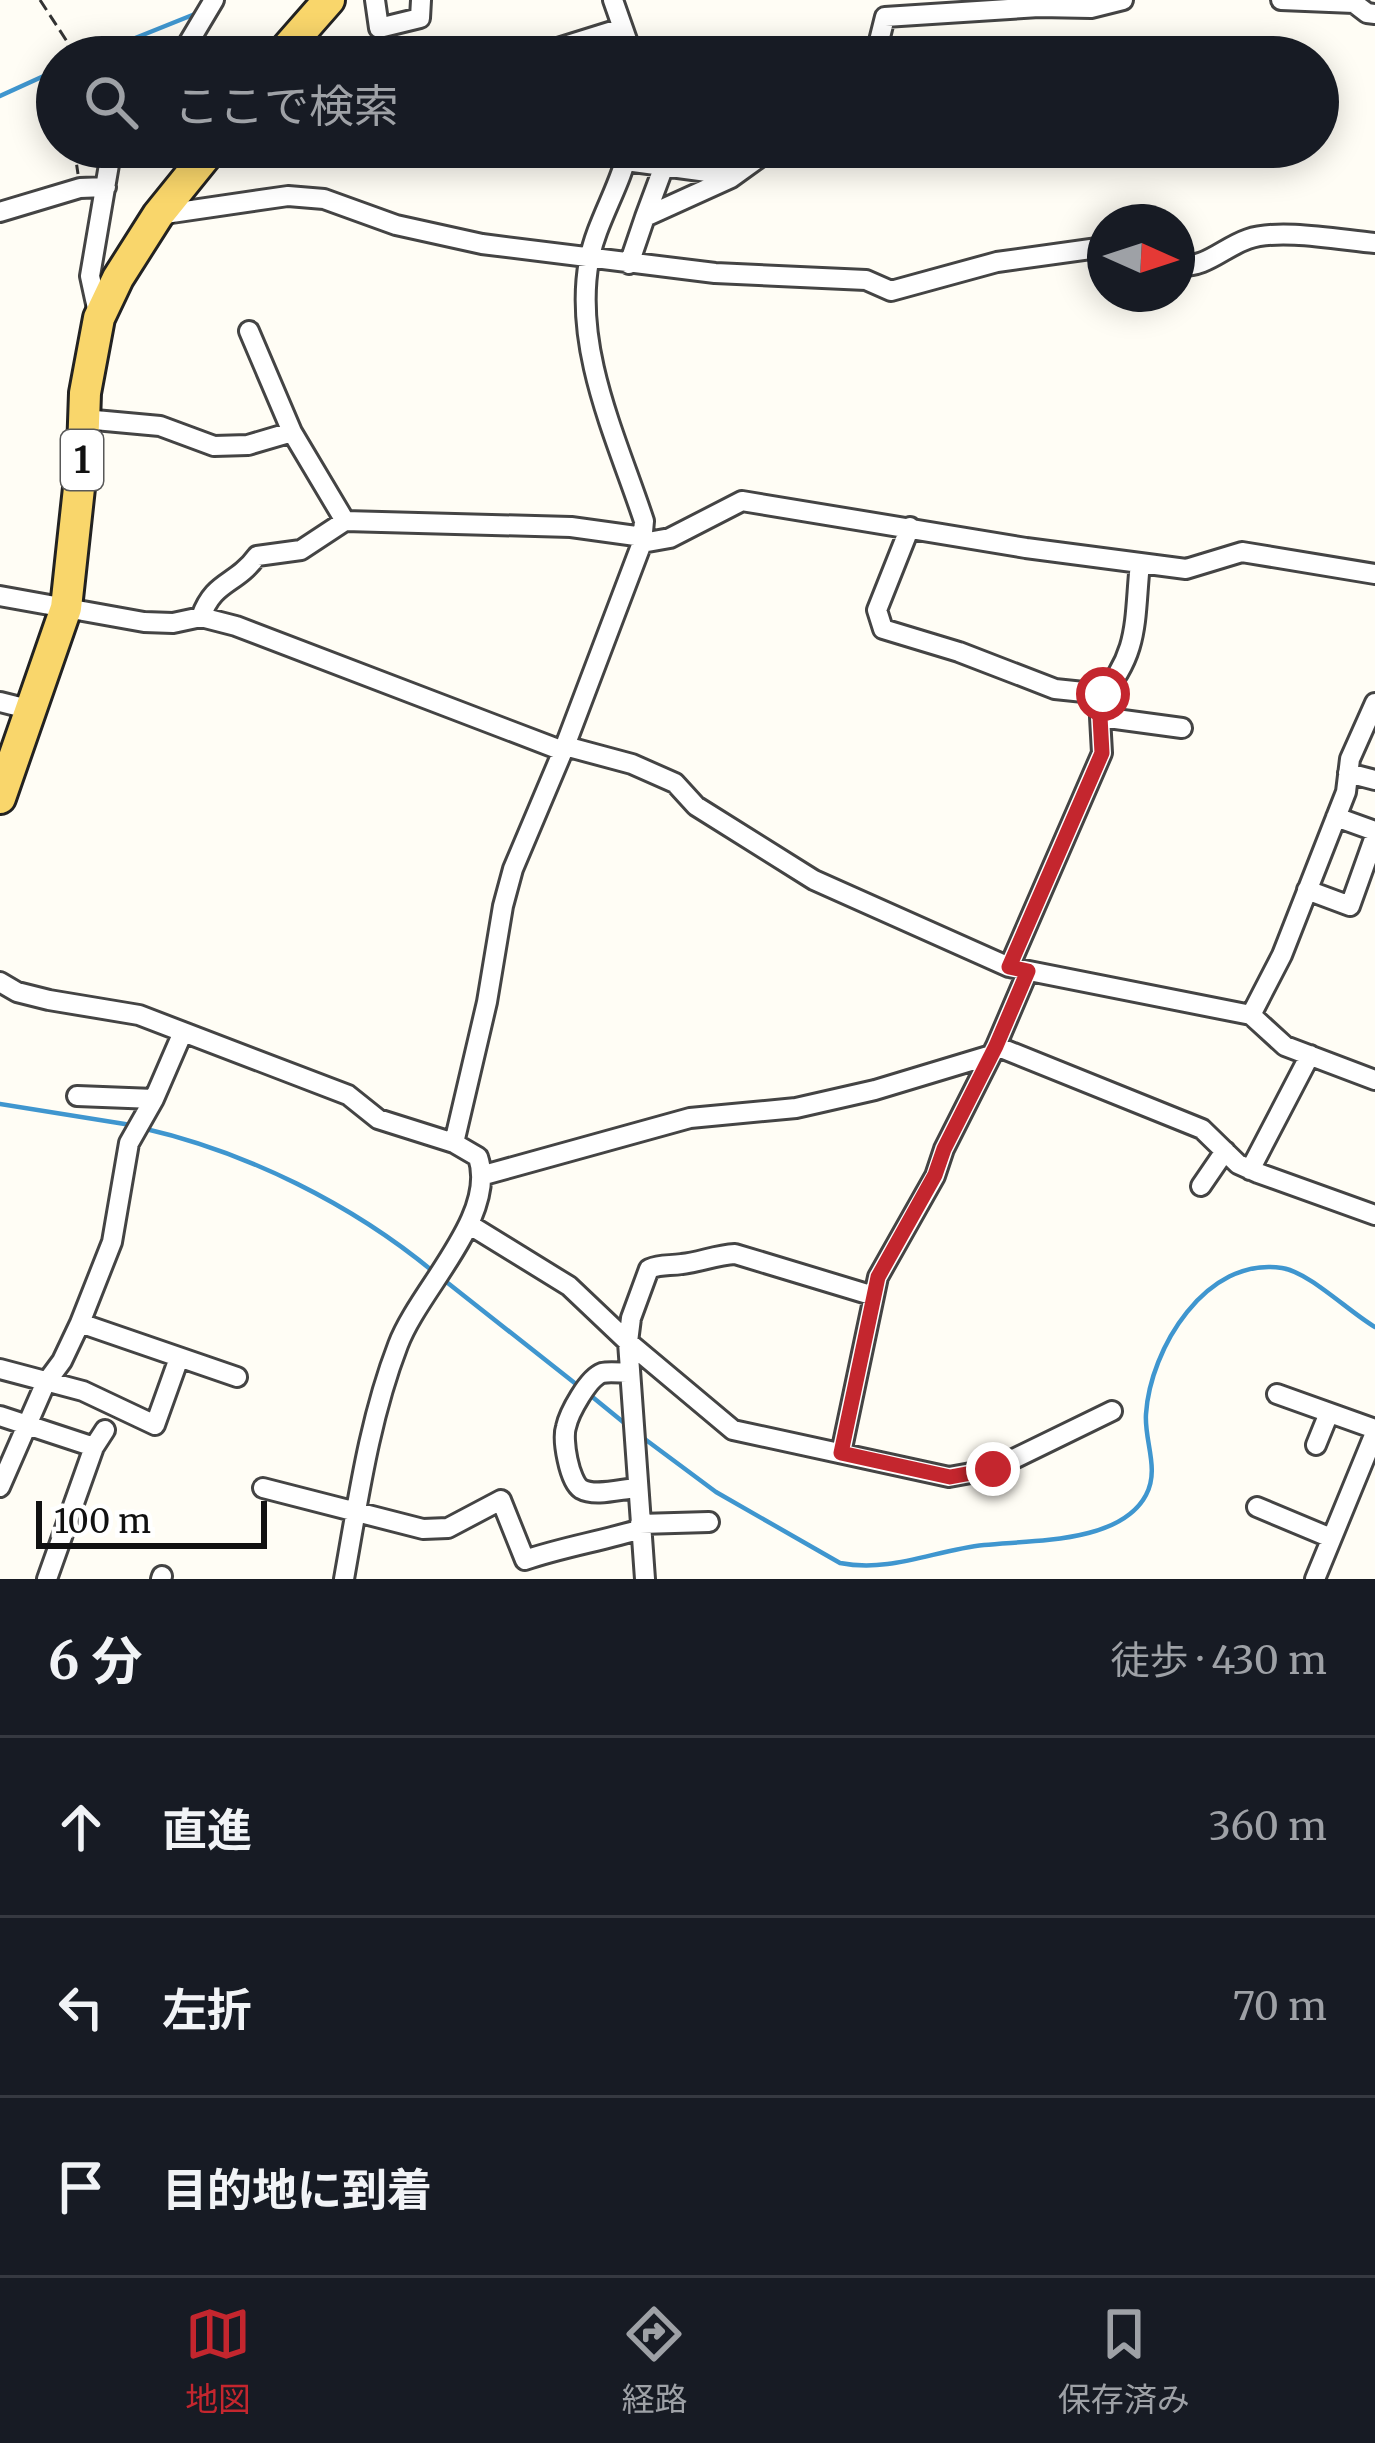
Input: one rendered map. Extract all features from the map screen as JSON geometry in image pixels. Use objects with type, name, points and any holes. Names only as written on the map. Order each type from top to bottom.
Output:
[{"type":"main road","points":[[298,36],[328,0]]},
{"type":"main road","name":"1","points":[[0,798],[14,706],[66,608],[91,347],[99,318],[158,215],[196,168]]},
{"type":"street","points":[[193,36],[214,0]]},
{"type":"street","points":[[375,0],[379,28],[420,17],[420,0]]},
{"type":"street","points":[[613,0],[625,36]]},
{"type":"street","points":[[880,36],[885,17],[1091,8],[1123,0]]},
{"type":"street","points":[[1281,0],[1354,3],[1375,14]]},
{"type":"street","points":[[596,36],[622,28]]},
{"type":"street","points":[[99,318],[90,277],[109,168]]},
{"type":"street","points":[[454,1143],[513,869],[642,540],[644,521],[593,369],[587,329],[589,260],[623,168]]},
{"type":"street","points":[[629,264],[663,168]]},
{"type":"street","points":[[675,168],[730,178]]},
{"type":"street","points":[[645,217],[744,168]]},
{"type":"street","points":[[0,212],[80,188],[106,187]]},
{"type":"street","points":[[158,215],[287,196],[324,199],[396,225],[482,244],[715,273],[866,280],[891,291],[997,262],[1087,250]]},
{"type":"street","points":[[1195,263],[1211,261],[1248,239],[1270,235],[1375,242]]},
{"type":"street","points":[[249,331],[292,431],[345,521]]},
{"type":"street","points":[[84,418],[160,426],[214,446],[248,445],[292,431]]},
{"type":"street","points":[[201,617],[209,593],[246,571],[257,556],[301,550],[345,521],[571,527],[642,540],[670,538],[742,501],[1186,569],[1242,552],[1375,574]]},
{"type":"street","points":[[910,527],[877,610],[883,629],[1055,689],[1103,694]]},
{"type":"street","points":[[841,1453],[874,1296],[893,1244],[935,1175],[993,1051],[1018,969],[1102,753],[1099,699],[1122,672],[1131,652],[1140,563]]},
{"type":"street","points":[[0,596],[144,622],[201,617],[236,626],[564,748],[632,764],[674,783],[696,806],[814,880],[1018,969],[1251,1015],[1285,1046],[1375,1080]]},
{"type":"street","points":[[1251,1015],[1282,955],[1336,817],[1350,759],[1375,703]]},
{"type":"street","points":[[1101,716],[1182,728]]},
{"type":"street","points":[[1348,773],[1375,780]]},
{"type":"street","points":[[1307,890],[1349,905],[1375,834],[1336,817]]},
{"type":"street","points":[[0,982],[17,992],[139,1015],[348,1095],[378,1119],[454,1143],[478,1156],[484,1175],[470,1225],[398,1344],[366,1455],[344,1579]]},
{"type":"street","points":[[0,1487],[45,1384],[80,1323],[112,1242],[129,1142],[183,1032]]},
{"type":"street","points":[[484,1175],[690,1118],[796,1108],[875,1090],[993,1051],[1202,1130],[1250,1169],[1375,1214]]},
{"type":"street","points":[[1250,1169],[1310,1055]]},
{"type":"street","points":[[77,1096],[154,1099]]},
{"type":"street","points":[[1201,1186],[1225,1151]]},
{"type":"street","points":[[470,1225],[569,1286],[733,1430],[962,1478],[1030,1453],[1112,1411]]},
{"type":"street","points":[[645,1579],[628,1342],[631,1318],[649,1269],[736,1254],[874,1296]]},
{"type":"street","points":[[80,1323],[237,1377]]},
{"type":"street","points":[[0,1370],[83,1391],[154,1425],[179,1358]]},
{"type":"street","points":[[630,1373],[602,1373],[593,1379],[564,1434],[574,1482],[581,1489],[637,1488]]},
{"type":"street","points":[[1277,1394],[1375,1431],[1315,1579]]},
{"type":"street","points":[[1316,1445],[1329,1413]]},
{"type":"street","points":[[0,1416],[99,1438],[46,1579]]},
{"type":"street","points":[[263,1488],[422,1529],[448,1528],[501,1500],[525,1560],[640,1527],[709,1522]]},
{"type":"street","points":[[1257,1507],[1331,1538]]},
{"type":"path","points":[[40,0],[63,36]]},
{"type":"path","points":[[77,168],[80,188]]},
{"type":"waterway","points":[[140,36],[200,12]]},
{"type":"waterway","points":[[0,96],[36,80]]},
{"type":"waterway","points":[[0,1104],[131,1125]]},
{"type":"waterway","points":[[142,1128],[220,1151],[297,1184],[369,1225],[435,1273]]},
{"type":"waterway","points":[[642,1437],[716,1492],[840,1563],[877,1565],[984,1545],[1049,1540],[1116,1523],[1146,1495],[1152,1475],[1146,1414],[1158,1362],[1187,1312],[1229,1277],[1254,1268],[1293,1271],[1375,1327]]},
{"type":"waterway","points":[[444,1280],[581,1388]]},
{"type":"waterway","points":[[590,1395],[628,1426]]},
{"type":"route","points":[[993,1469],[950,1477],[841,1453],[878,1277],[935,1175],[1028,971],[1009,967],[1102,753],[1099,699],[1103,694]]}]
